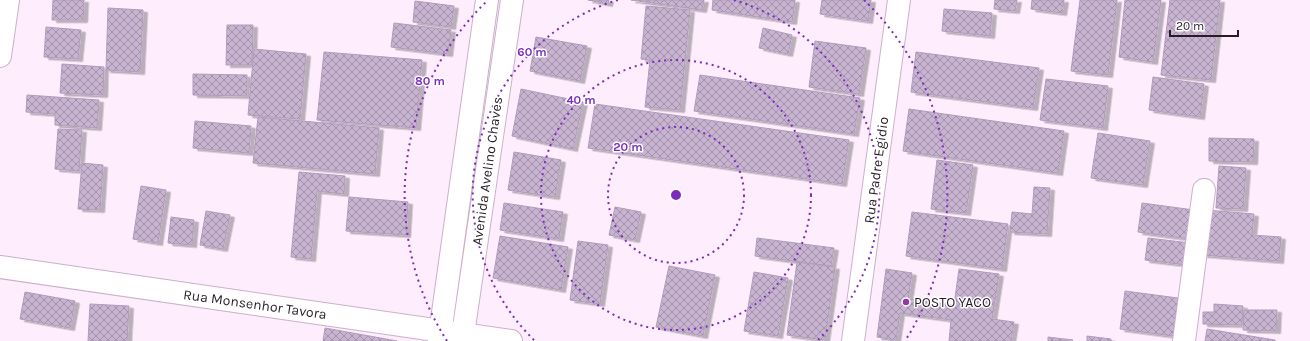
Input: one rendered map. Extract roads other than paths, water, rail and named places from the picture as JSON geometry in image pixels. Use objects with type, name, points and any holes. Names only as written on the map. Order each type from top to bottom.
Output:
[{"type":"street","points":[[0,56],[8,0]]},
{"type":"street","name":"Avenida Avelino Chaves","points":[[439,336],[487,0]]},
{"type":"street","name":"Avenida Avelino Chaves","points":[[463,337],[512,0]]},
{"type":"street","name":"Rua Padre Egidio","points":[[854,341],[899,0]]},
{"type":"street","points":[[1184,341],[1204,190]]},
{"type":"street","name":"Rua Monsenhor Tavora","points":[[0,267],[439,336],[511,341]]},
{"type":"place","name":"POSTO YACO","points":[[906,302]]}]
